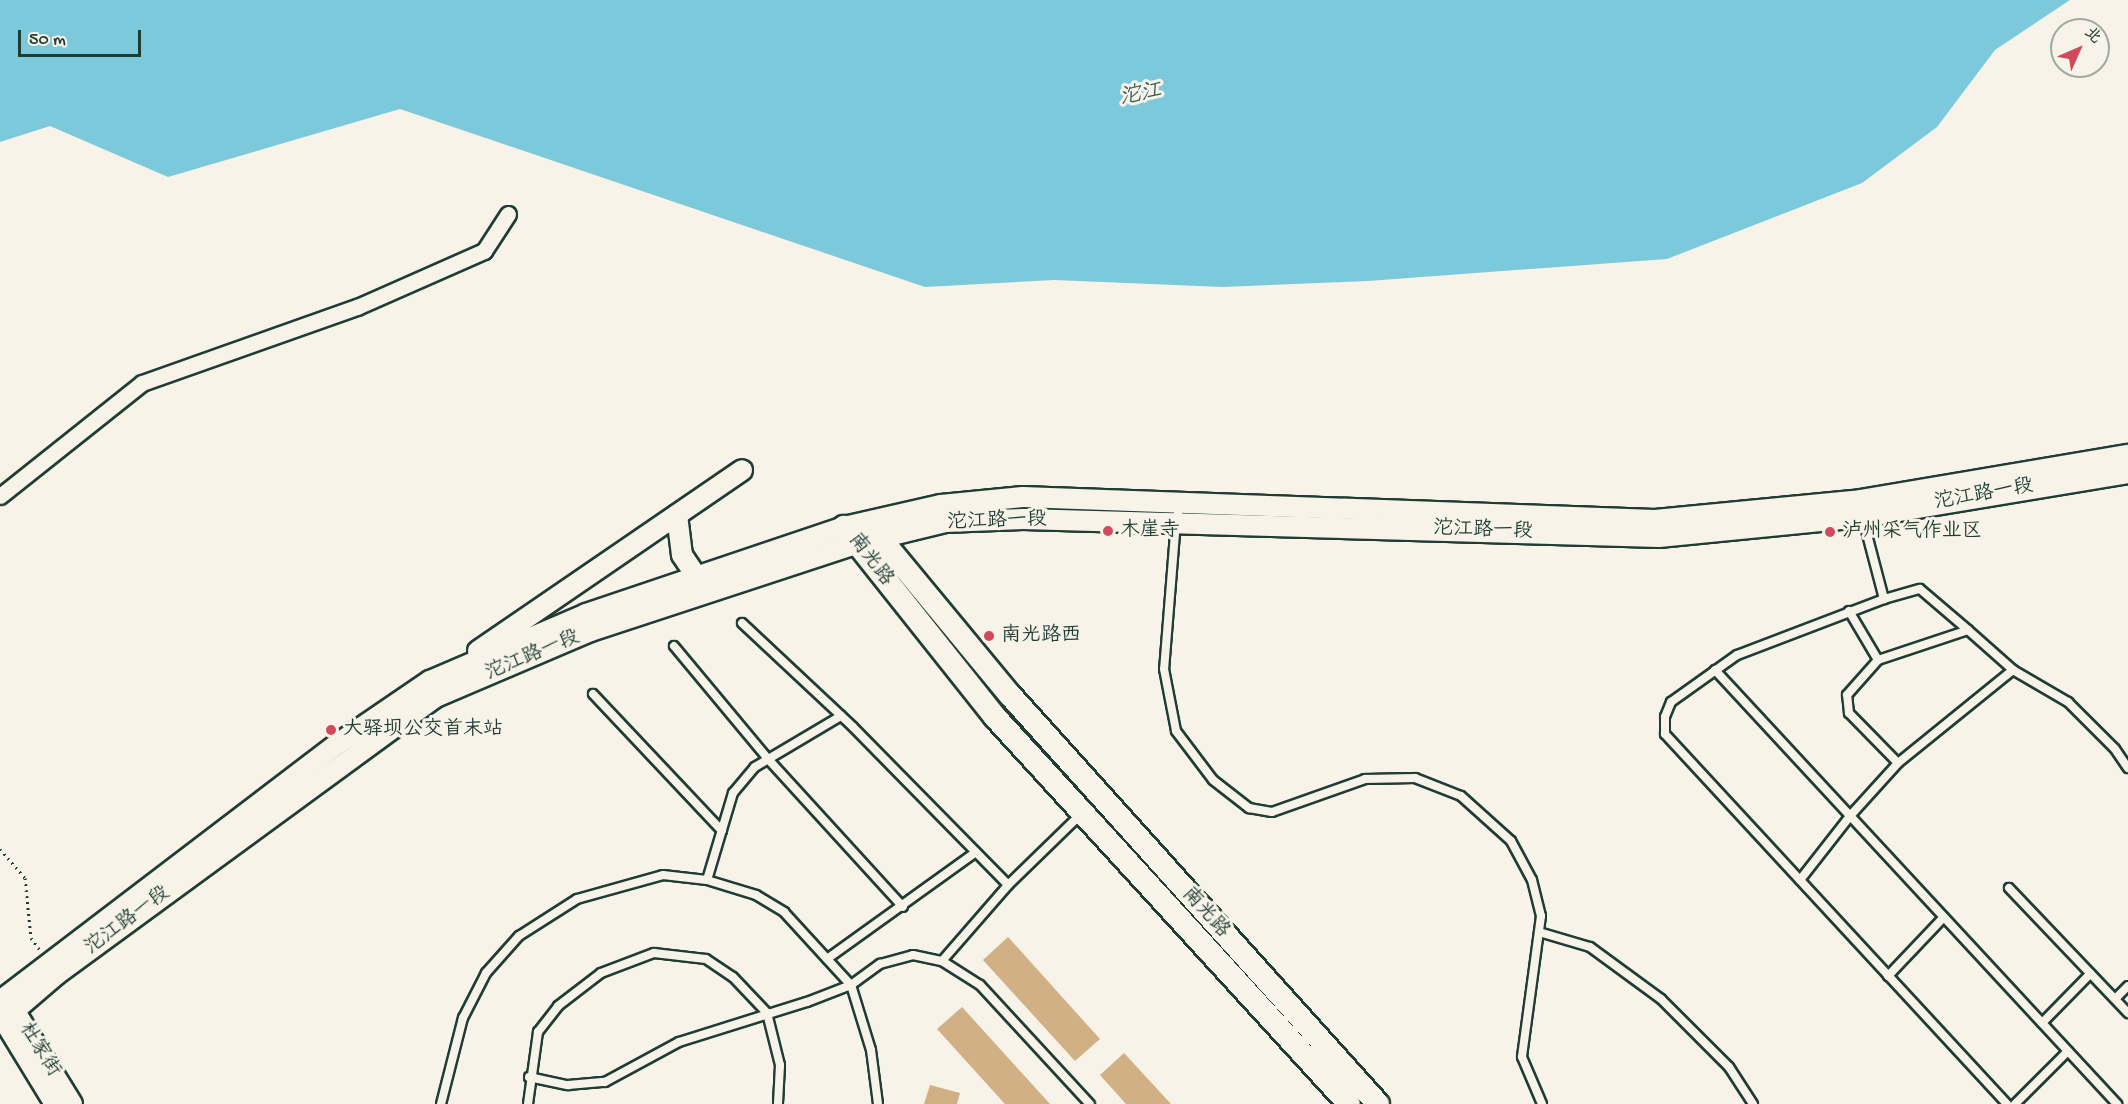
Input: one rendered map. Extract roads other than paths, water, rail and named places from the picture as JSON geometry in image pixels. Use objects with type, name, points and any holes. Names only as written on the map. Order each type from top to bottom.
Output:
[{"type":"main road","name":"南光路","points":[[849,535],[880,538],[1344,1096]]},
{"type":"main road","name":"南光路","points":[[849,535],[995,717],[1344,1096],[1378,1104]]},
{"type":"street","points":[[0,496],[142,383],[357,307],[484,251],[508,214]]},
{"type":"street","name":"沱江路一段","points":[[1862,508],[2128,455]]},
{"type":"street","points":[[433,689],[742,470]]},
{"type":"street","name":"沱江路一段","points":[[880,538],[945,522],[1178,511],[1655,519],[1862,508],[2128,473]]},
{"type":"street","name":"沱江路一段","points":[[4,1011],[57,974],[433,689],[849,535],[941,505],[1023,497],[1178,511]]},
{"type":"street","points":[[677,515],[682,555],[696,576]]},
{"type":"street","name":"沱江路一段","points":[[4,1011],[49,962],[329,750],[494,654],[586,614],[696,576],[849,535]]},
{"type":"street","name":"杜家街","points":[[4,1011],[55,1104]]},
{"type":"street","name":"杜家街","points":[[4,1011],[72,1104]]},
{"type":"lane","points":[[1862,508],[1884,599]]},
{"type":"lane","points":[[1178,511],[1164,669],[1176,731],[1212,780],[1250,808],[1272,813],[1365,779],[1415,778],[1461,796],[1511,841],[1532,880],[1541,916],[1522,1057],[1542,1104]]},
{"type":"lane","points":[[2007,1104],[1665,734],[1665,717],[1671,702],[1737,655],[1849,611],[1920,589],[2013,670],[2068,702],[2128,768]]},
{"type":"lane","points":[[1849,611],[1878,660]]},
{"type":"lane","points":[[742,623],[841,716],[1008,885]]},
{"type":"lane","points":[[1898,763],[1850,713],[1847,694],[1878,660],[1968,630]]},
{"type":"lane","points":[[674,646],[768,759],[903,907]]},
{"type":"lane","points":[[1715,670],[2117,1104]]},
{"type":"lane","points":[[1800,880],[1850,816],[1898,763],[2013,670]]},
{"type":"lane","points":[[593,694],[722,831]]},
{"type":"lane","points":[[707,880],[733,794],[755,767],[841,716]]},
{"type":"lane","points":[[942,961],[1008,885],[1083,812]]},
{"type":"lane","points":[[827,959],[903,907],[976,852]]},
{"type":"lane","points":[[441,1104],[463,1018],[486,972],[519,936],[577,899],[663,875],[707,880],[756,896],[784,912],[851,985],[871,1050],[878,1104]]},
{"type":"lane","points":[[2009,888],[2128,1013]]},
{"type":"lane","points":[[1888,976],[1944,917]]},
{"type":"lane","points":[[1539,932],[1590,947],[1661,999],[1729,1068],[1753,1104]]},
{"type":"lane","points":[[528,1104],[529,1077],[538,1032],[558,1006],[601,973],[654,953],[706,959],[733,977],[767,1013],[780,1065],[778,1104]]},
{"type":"lane","points":[[529,1077],[568,1085],[605,1082],[679,1042],[851,985],[880,964],[913,955],[942,961],[980,985],[1090,1104]]},
{"type":"lane","points":[[2042,1023],[2090,974]]},
{"type":"lane","points":[[2115,999],[2128,986]]},
{"type":"lane","points":[[2015,1104],[2068,1051]]},
{"type":"water","name":"沱江","points":[[0,0],[2070,0],[1995,50],[1937,127],[1862,183],[1667,259],[1368,281],[1222,287],[1054,280],[925,287],[400,109],[168,177],[50,126],[0,142]]},
{"type":"place","name":"木崖寺","points":[[1108,531]]},
{"type":"place","name":"泸州采气作业区","points":[[1830,532]]},
{"type":"place","name":"南光路西","points":[[989,636]]},
{"type":"place","name":"大驿坝公交首末站","points":[[331,730]]}]
